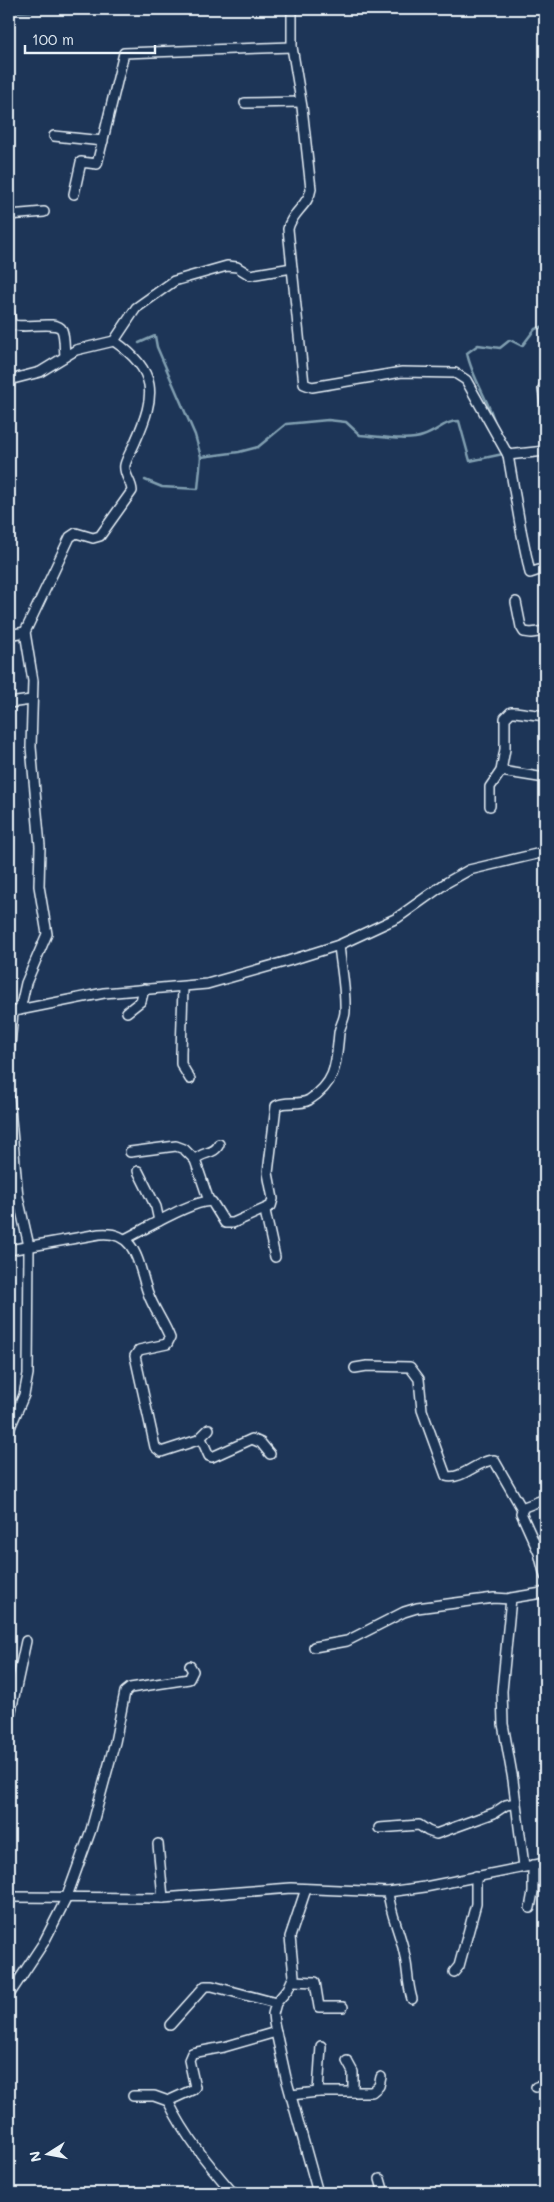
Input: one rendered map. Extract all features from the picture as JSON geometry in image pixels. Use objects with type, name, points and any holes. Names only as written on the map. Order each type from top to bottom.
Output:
[{"type":"street","points":[[292,9],[292,47],[311,189],[309,198],[289,224],[303,379],[306,386],[402,372],[458,373],[466,380],[508,455],[530,572],[545,568]]},
{"type":"street","points":[[74,194],[81,162],[97,164],[124,53],[292,47]]},
{"type":"street","points":[[245,103],[300,102]]},
{"type":"street","points":[[54,136],[103,141]]},
{"type":"street","points":[[9,215],[44,212]]},
{"type":"street","points":[[9,380],[40,372],[76,350],[114,341],[136,308],[174,282],[227,266],[237,267],[247,275],[292,268]]},
{"type":"street","points":[[9,311],[11,324],[17,327],[50,324],[58,326],[62,330],[65,355]]},
{"type":"street","points":[[9,1056],[14,1011],[47,934],[39,886],[40,846],[31,747],[33,678],[25,632],[70,537],[76,533],[93,538],[100,536],[132,490],[125,465],[146,418],[151,388],[150,382],[133,356],[114,341]]},
{"type":"street","points":[[545,384],[543,389],[545,402]]},
{"type":"street","points":[[508,455],[545,454]]},
{"type":"street","points":[[516,602],[521,627],[524,632],[545,631]]},
{"type":"street","points":[[9,634],[25,632]]},
{"type":"street","points":[[9,703],[31,700]]},
{"type":"street","points":[[490,806],[490,787],[501,771],[505,749],[505,718],[507,714],[515,712],[545,716]]},
{"type":"street","points":[[501,771],[545,778]]},
{"type":"street","points":[[14,1011],[104,993],[216,982],[339,945],[396,918],[446,883],[469,870],[545,852]]},
{"type":"street","points":[[130,1152],[176,1146],[184,1149],[195,1160],[209,1201],[212,1202],[225,1223],[233,1223],[265,1211],[273,1203],[268,1173],[276,1106],[287,1102],[304,1102],[310,1099],[330,1081],[336,1069],[340,1025],[345,1012],[339,945]]},
{"type":"street","points":[[183,986],[180,1053],[182,1064],[190,1079]]},
{"type":"street","points":[[127,1012],[141,1001],[144,989]]},
{"type":"street","points":[[9,1098],[14,1198],[29,1246],[28,1374],[24,1395],[12,1416],[9,1430]]},
{"type":"street","points":[[195,1160],[198,1156],[215,1151],[219,1144]]},
{"type":"street","points":[[138,1171],[156,1207],[159,1222]]},
{"type":"street","points":[[125,1239],[202,1202],[209,1201]]},
{"type":"street","points":[[265,1211],[275,1258]]},
{"type":"street","points":[[9,1250],[99,1234],[107,1234],[125,1239],[139,1260],[149,1295],[170,1338],[167,1344],[139,1350],[135,1356],[155,1447],[161,1452],[201,1438],[209,1429]]},
{"type":"street","points":[[355,1368],[407,1365],[410,1367],[419,1379],[422,1410],[446,1476],[453,1477],[485,1461],[494,1460],[522,1509],[521,1514],[539,1554],[545,1576]]},
{"type":"street","points":[[201,1438],[209,1456],[252,1439],[261,1443],[270,1454]]},
{"type":"street","points":[[522,1509],[545,1499]]},
{"type":"street","points":[[530,1908],[533,1892],[503,1729],[502,1691],[510,1600],[514,1596],[545,1591]]},
{"type":"street","points":[[314,1647],[348,1641],[404,1612],[417,1608],[494,1598],[510,1600]]},
{"type":"street","points":[[9,1720],[26,1641]]},
{"type":"street","points":[[9,1995],[44,1942],[66,1899],[91,1830],[115,1742],[126,1692],[130,1688],[189,1679],[193,1671],[190,1666]]},
{"type":"street","points":[[379,1828],[419,1825],[436,1834],[494,1813],[506,1805],[516,1803]]},
{"type":"street","points":[[158,1844],[163,1898]]},
{"type":"street","points":[[9,1897],[66,1899],[163,1898],[291,1888],[388,1892],[425,1887],[545,1863]]},
{"type":"street","points":[[454,1972],[459,1966],[476,1904],[476,1876]]},
{"type":"street","points":[[306,1888],[290,1937],[293,1981],[276,2003],[274,2014],[276,2032],[291,2095],[318,2193]]},
{"type":"street","points":[[388,1892],[390,1909],[404,1950],[407,1981],[412,1998]]},
{"type":"street","points":[[293,1981],[315,1982],[319,2007],[343,2007]]},
{"type":"street","points":[[170,2025],[205,1986],[212,1986],[276,2003]]},
{"type":"street","points":[[133,2096],[154,2096],[168,2101],[195,2087],[189,2060],[192,2052],[224,2047],[276,2032]]},
{"type":"street","points":[[318,2092],[321,2046]]},
{"type":"street","points":[[347,2061],[353,2072],[353,2092]]},
{"type":"street","points":[[291,2095],[318,2092],[375,2091],[379,2086],[381,2076]]},
{"type":"street","points":[[168,2101],[180,2126],[201,2156],[233,2193]]},
{"type":"street","points":[[380,2179],[384,2193]]},
{"type":"waterway","points":[[9,24],[11,12],[32,11]]},
{"type":"waterway","points":[[496,427],[490,408],[469,363],[467,353],[478,345],[500,348],[510,340],[522,346],[535,329],[545,326]]},
{"type":"waterway","points":[[139,343],[155,336],[157,347],[195,435],[201,457],[198,489],[162,487],[145,480]]},
{"type":"waterway","points":[[201,457],[239,452],[258,447],[286,424],[328,420],[346,422],[360,435],[401,439],[417,438],[449,423],[459,421],[470,461],[503,454]]}]
